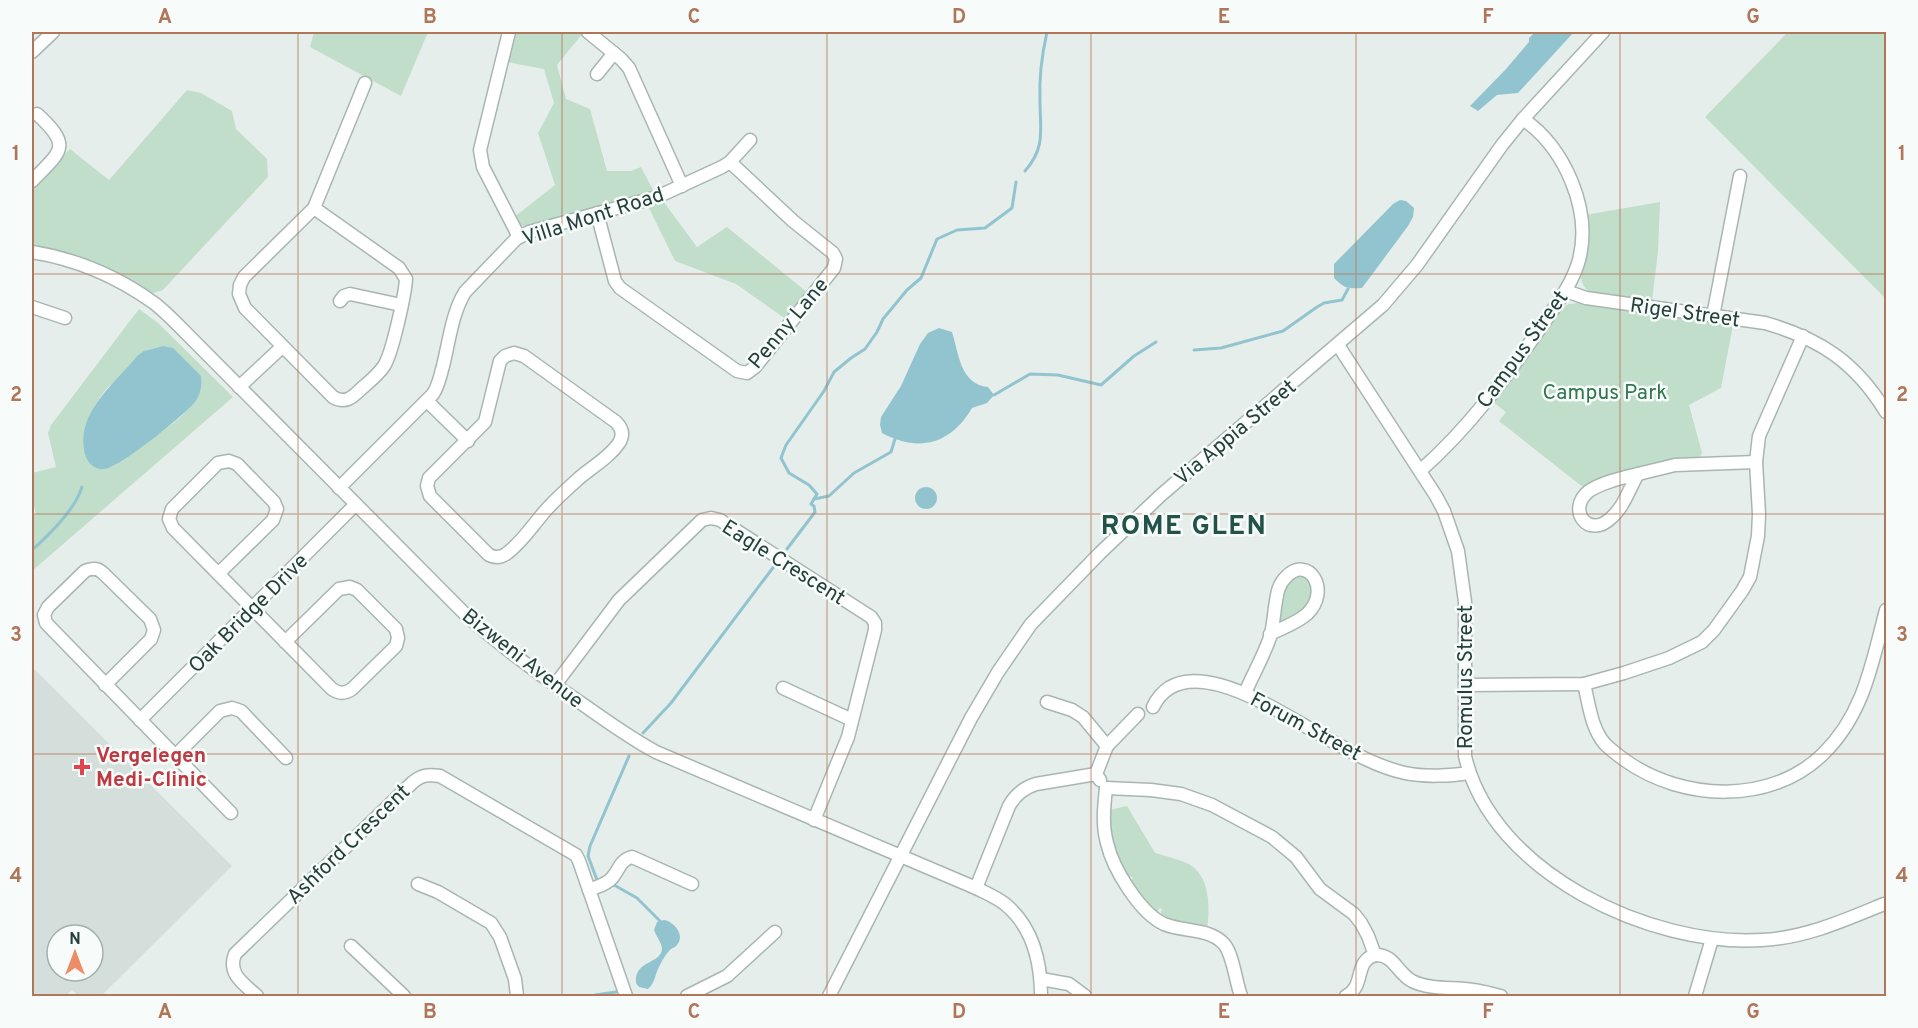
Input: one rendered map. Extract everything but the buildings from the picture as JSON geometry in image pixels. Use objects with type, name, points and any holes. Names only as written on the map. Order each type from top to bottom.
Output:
[{"type":"street","points":[[32,52],[53,32]]},
{"type":"street","points":[[509,32],[482,141],[481,158],[519,237]]},
{"type":"street","points":[[588,32],[625,63],[636,82],[682,186]]},
{"type":"street","name":"Via Appia Street","points":[[829,996],[837,985],[971,718],[1023,635],[1042,611],[1161,495],[1383,305],[1402,283],[1523,119],[1604,32]]},
{"type":"street","points":[[597,74],[614,53]]},
{"type":"street","points":[[314,208],[402,270],[405,276],[406,283],[388,360],[379,372],[347,400],[333,397],[282,347],[242,304],[239,294],[244,277],[314,208],[365,83]]},
{"type":"street","points":[[32,181],[53,159],[60,147],[60,141],[53,129],[37,114]]},
{"type":"street","name":"Campus Street","points":[[1421,470],[1440,454],[1487,399],[1566,291],[1579,261],[1582,229],[1576,196],[1568,174],[1537,129],[1523,119]]},
{"type":"street","name":"Villa Mont Road","points":[[339,488],[427,401],[439,383],[461,298],[519,237],[657,197],[730,162],[750,140]]},
{"type":"street","name":"Penny Lane","points":[[597,213],[615,281],[620,288],[736,371],[747,373],[755,367],[834,268],[836,259],[833,253],[793,221],[730,162]]},
{"type":"street","points":[[1713,316],[1740,176]]},
{"type":"street","name":"Bizweni Avenue","points":[[32,252],[67,259],[92,268],[155,304],[467,616],[494,640],[633,740],[656,752],[976,888],[1004,903],[1029,935],[1037,955],[1041,996]]},
{"type":"street","name":"Rigel Street","points":[[1566,291],[1586,298],[1765,323],[1803,336],[1846,362],[1872,390],[1887,412]]},
{"type":"street","points":[[340,301],[344,296],[350,294],[401,305]]},
{"type":"street","points":[[32,307],[65,318]]},
{"type":"street","points":[[1466,685],[1584,684],[1624,674],[1669,658],[1702,642],[1714,630],[1750,577],[1758,536],[1756,462],[1759,436],[1803,336]]},
{"type":"street","name":"Romulus Street","points":[[1338,345],[1421,470],[1444,511],[1458,551],[1465,602],[1465,756],[1469,773],[1506,836],[1552,875],[1578,892],[1622,915],[1647,924],[1712,939],[1762,940],[1790,937],[1820,929],[1884,904]]},
{"type":"street","points":[[239,387],[282,347]]},
{"type":"street","points":[[514,353],[524,356],[616,422],[621,428],[622,435],[620,442],[613,450],[577,479],[506,554],[499,557],[489,555],[430,496],[427,489],[429,478],[468,441],[482,427],[487,418],[500,361],[505,356],[514,353]]},
{"type":"street","points":[[427,401],[468,441]]},
{"type":"street","points":[[218,574],[273,520],[276,513],[274,502],[237,464],[229,461],[218,463],[172,509],[169,516],[173,528],[252,609],[332,690],[342,693],[352,689],[393,648],[398,636],[396,629],[357,590],[346,587],[339,589],[285,642]]},
{"type":"street","points":[[1638,474],[1611,519],[1595,526],[1588,525],[1582,519],[1580,506],[1582,499],[1590,491],[1602,485],[1638,474],[1675,465],[1756,462]]},
{"type":"street","name":"Oak Bridge Drive","points":[[140,720],[355,505]]},
{"type":"street","name":"Eagle Crescent","points":[[555,685],[625,594],[699,523],[706,519],[716,519],[873,620],[875,630],[852,720],[838,763],[814,820]]},
{"type":"street","points":[[105,685],[151,639],[154,630],[150,619],[103,573],[97,569],[91,569],[85,571],[48,607],[45,613],[48,627],[105,685],[140,720],[231,813]]},
{"type":"street","points":[[1245,693],[1270,634],[1277,593],[1281,583],[1294,571],[1308,572],[1314,577],[1318,591],[1312,607],[1297,621],[1270,634]]},
{"type":"street","points":[[1584,684],[1596,730],[1605,744],[1640,771],[1691,789],[1733,792],[1763,787],[1781,782],[1809,766],[1824,754],[1851,719],[1865,687],[1887,610]]},
{"type":"street","name":"Forum Street","points":[[1153,707],[1158,695],[1174,685],[1186,682],[1223,685],[1245,693],[1353,752],[1406,774],[1454,776],[1469,773]]},
{"type":"street","points":[[783,688],[852,720]]},
{"type":"street","points":[[1047,702],[1072,710],[1083,717],[1107,746]]},
{"type":"street","points":[[175,756],[220,711],[232,708],[241,711],[286,758]]},
{"type":"street","points":[[1096,774],[1107,746],[1138,714]]},
{"type":"street","points":[[1096,774],[1106,788],[1103,820],[1107,843],[1123,878],[1145,908],[1163,923],[1207,934],[1225,945],[1230,954],[1241,996]]},
{"type":"street","points":[[976,888],[1009,806],[1017,795],[1036,784],[1096,774]]},
{"type":"street","name":"Ashford Crescent","points":[[257,996],[235,975],[232,967],[235,954],[412,783],[425,775],[440,776],[576,855],[626,996]]},
{"type":"street","points":[[1106,788],[1167,791],[1197,799],[1272,837],[1296,857],[1320,889],[1354,914],[1368,936],[1375,955]]},
{"type":"street","points":[[589,890],[612,879],[623,860],[632,857],[692,884]]},
{"type":"street","points":[[418,884],[438,892],[496,928],[515,979],[517,996]]},
{"type":"street","points":[[687,996],[728,976],[774,932]]},
{"type":"street","points":[[1695,996],[1712,939]]},
{"type":"street","points":[[351,946],[404,996]]},
{"type":"street","points":[[1346,996],[1356,988],[1363,963],[1375,955],[1390,958],[1402,974],[1427,987],[1476,990],[1501,996]]},
{"type":"street","points":[[1041,979],[1069,984],[1085,996]]},
{"type":"shaded area","name":"Vergelegen Medi-Clinic","points":[[32,667],[232,866],[101,996],[79,996],[72,990],[65,996],[33,996]]},
{"type":"green space","points":[[314,32],[428,32],[401,96],[310,47]]},
{"type":"green space","points":[[513,32],[583,33],[557,65],[566,99],[590,109],[607,171],[631,171],[641,167],[654,192],[527,227],[520,225],[513,218],[555,185],[538,133],[554,103],[544,69],[506,62]]},
{"type":"green space","points":[[1788,32],[1886,32],[1886,299],[1705,117]]},
{"type":"green space","points":[[187,90],[201,93],[232,111],[236,129],[267,159],[268,177],[163,290],[150,294],[93,264],[64,253],[32,246],[32,187],[70,149],[109,180]]},
{"type":"green space","points":[[663,201],[697,247],[727,227],[808,293],[787,320],[736,284],[675,261],[648,206]]},
{"type":"green space","points":[[1660,202],[1658,251],[1652,301],[1588,291],[1581,278],[1587,247],[1585,215]]},
{"type":"green space","name":"Campus Park","points":[[1578,303],[1733,325],[1721,388],[1689,405],[1702,453],[1699,458],[1673,459],[1590,483],[1584,488],[1499,421],[1506,412],[1493,402],[1562,308]]},
{"type":"green space","points":[[139,309],[158,323],[233,397],[32,571],[32,516],[36,514],[32,498],[32,473],[56,467],[48,433],[51,425]],"holes":[[[163,346],[201,380],[194,403],[162,432],[100,469],[89,462],[85,432],[90,415],[109,386],[142,353]]]},
{"type":"green space","points":[[1294,575],[1308,576],[1314,590],[1306,608],[1279,624],[1283,589]]},
{"type":"green space","points":[[1127,806],[1155,853],[1187,863],[1201,875],[1207,893],[1209,912],[1207,931],[1165,920],[1161,913],[1162,909],[1153,912],[1129,880],[1133,877],[1124,876],[1114,854],[1106,814],[1110,810]]},
{"type":"water","points":[[1535,32],[1574,32],[1518,93],[1497,95],[1478,111],[1470,106],[1506,69]]},
{"type":"water","points":[[1400,200],[1406,201],[1414,208],[1413,217],[1408,226],[1362,288],[1349,288],[1340,284],[1334,278],[1334,264],[1393,204]]},
{"type":"water","points":[[939,328],[952,332],[966,374],[979,385],[988,387],[994,395],[987,403],[972,408],[954,430],[933,442],[909,443],[882,433],[881,417],[901,386],[920,344],[928,333]]},
{"type":"water","points":[[163,346],[173,348],[201,376],[201,389],[197,399],[137,451],[112,467],[98,469],[86,457],[85,427],[90,414],[107,389],[137,356],[144,351]]},
{"type":"water","points":[[926,487],[936,494],[937,498],[930,508],[926,509],[916,502],[915,498],[922,488]]},
{"type":"water","points":[[664,920],[677,929],[679,941],[659,966],[651,986],[648,989],[639,987],[636,983],[639,970],[661,954],[662,947],[654,930],[657,922]]},
{"type":"waterway","points":[[1025,171],[1039,146],[1040,75],[1047,32]]},
{"type":"waterway","points":[[787,549],[815,512],[811,504],[817,494],[809,485],[789,473],[781,458],[786,445],[824,391],[834,372],[865,349],[883,319],[907,290],[921,278],[937,239],[957,230],[985,228],[1012,208],[1016,182]]},
{"type":"waterway","points":[[1194,350],[1221,348],[1283,331],[1324,303],[1342,300],[1348,289]]},
{"type":"waterway","points":[[994,395],[1030,374],[1058,375],[1101,385],[1134,356],[1156,342]]},
{"type":"waterway","points":[[814,499],[829,496],[854,473],[891,452],[895,439]]},
{"type":"waterway","points":[[32,550],[68,513],[82,487]]},
{"type":"waterway","points":[[643,733],[671,703],[775,565]]},
{"type":"waterway","points":[[597,880],[588,856],[590,846],[629,756]]},
{"type":"waterway","points":[[614,885],[637,898],[660,921]]},
{"type":"waterway","points":[[595,995],[616,992]]},
{"type":"place","name":"Vergelegen Medi-Clinic","points":[[82,767]]},
{"type":"district","name":"ROME GLEN","points":[[1184,525]]}]
